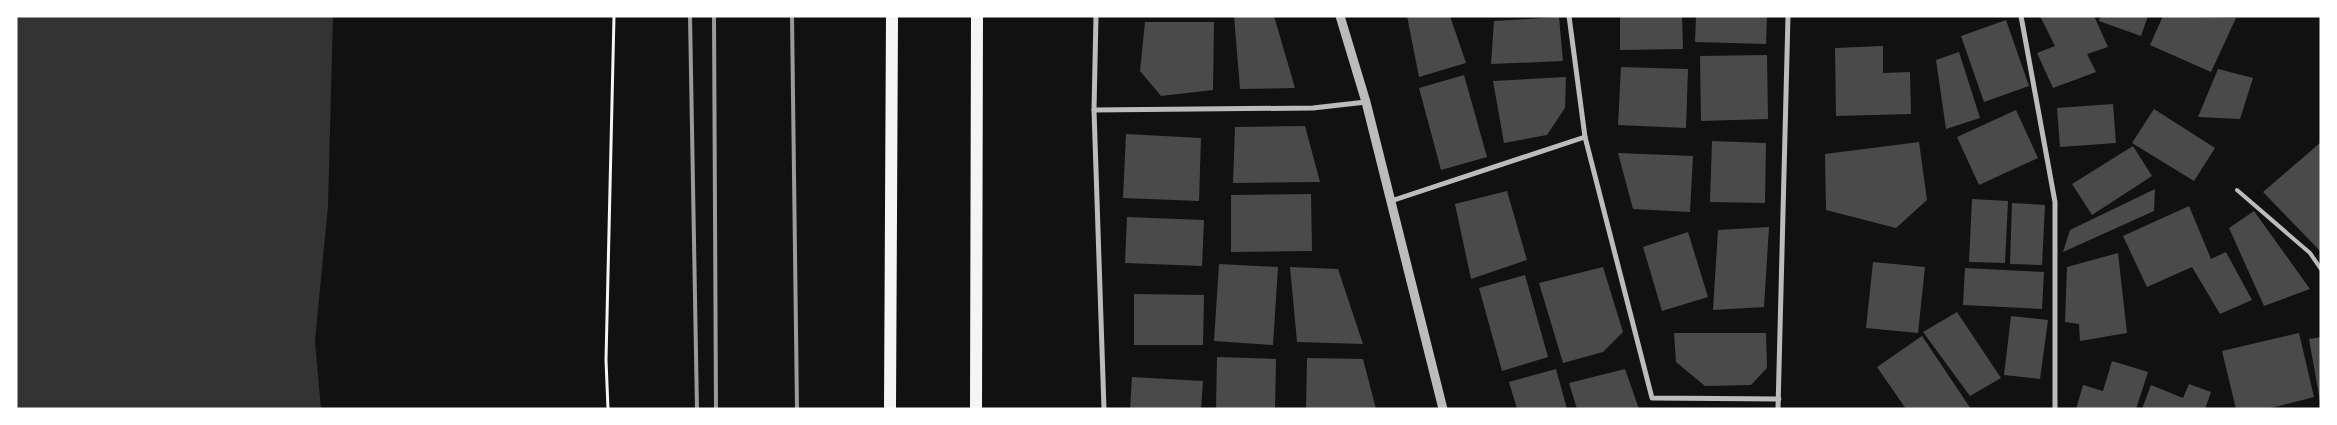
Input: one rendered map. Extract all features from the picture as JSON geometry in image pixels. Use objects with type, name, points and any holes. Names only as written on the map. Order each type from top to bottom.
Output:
[{"type":"main road","points":[[890,409],[892,16]]},
{"type":"main road","points":[[976,409],[977,16]]},
{"type":"street","points":[[1096,16],[1094,110],[1104,409]]},
{"type":"street","points":[[1340,16],[1366,102],[1443,409]]},
{"type":"street","points":[[1568,16],[1585,137],[1652,398],[1779,399]]},
{"type":"street","points":[[1778,409],[1788,16]]},
{"type":"street","points":[[2021,16],[2055,202],[2055,409]]},
{"type":"street","points":[[1094,110],[1313,108],[1366,102]]},
{"type":"street","points":[[1391,201],[1585,137]]},
{"type":"lane","points":[[2237,190],[2310,253],[2321,269]]},
{"type":"path","points":[[608,409],[606,350],[614,16]]},
{"type":"shaded area","points":[[16,16],[333,16],[328,206],[315,341],[321,409],[16,409]]},
{"type":"building","points":[[1234,16],[1274,16],[1295,88],[1240,89]]},
{"type":"building","points":[[1407,16],[1450,16],[1466,63],[1419,77]]},
{"type":"building","points":[[1620,16],[1682,16],[1683,49],[1620,50]]},
{"type":"building","points":[[1696,16],[1767,16],[1766,44],[1695,42]]},
{"type":"building","points":[[2040,16],[2094,16],[2108,47],[2087,54],[2096,72],[2053,88],[2037,53],[2055,46]]},
{"type":"building","points":[[2100,16],[2148,16],[2141,36],[2099,21]]},
{"type":"building","points":[[2163,16],[2236,18],[2211,72],[2150,45]]},
{"type":"building","points":[[1559,17],[1563,61],[1491,64],[1494,21]]},
{"type":"building","points":[[2006,20],[2029,86],[1984,102],[1961,36]]},
{"type":"building","points":[[1145,22],[1214,22],[1213,90],[1161,96],[1140,71]]},
{"type":"building","points":[[1883,46],[1883,73],[1910,72],[1911,114],[1836,116],[1835,48]]},
{"type":"building","points":[[1959,52],[1980,118],[1946,129],[1936,60]]},
{"type":"building","points":[[1767,55],[1768,119],[1701,121],[1700,56]]},
{"type":"building","points":[[1621,67],[1688,69],[1686,128],[1618,125]]},
{"type":"building","points":[[2218,69],[2253,78],[2240,119],[2198,117]]},
{"type":"building","points":[[1464,75],[1487,157],[1441,170],[1419,88]]},
{"type":"building","points":[[1566,77],[1565,108],[1547,135],[1504,143],[1493,81]]},
{"type":"building","points":[[2113,104],[2116,143],[2060,147],[2057,108]]},
{"type":"building","points":[[2154,109],[2215,148],[2194,181],[2132,143]]},
{"type":"building","points":[[2016,110],[2038,158],[1979,185],[1957,137]]},
{"type":"building","points":[[1305,126],[1320,182],[1233,183],[1235,127]]},
{"type":"building","points":[[1126,134],[1201,138],[1199,201],[1123,198]]},
{"type":"building","points":[[1712,141],[1766,143],[1765,203],[1710,202]]},
{"type":"building","points":[[1919,142],[1927,200],[1896,228],[1826,210],[1825,154]]},
{"type":"building","points":[[2321,142],[2321,252],[2263,192]]},
{"type":"building","points":[[2133,146],[2152,176],[2092,215],[2072,184]]},
{"type":"building","points":[[1618,153],[1693,156],[1690,212],[1633,209]]},
{"type":"building","points":[[2155,189],[2154,211],[2063,252],[2070,230]]},
{"type":"building","points":[[1507,191],[1527,260],[1471,279],[1455,204]]},
{"type":"building","points":[[1311,194],[1312,251],[1231,252],[1231,195]]},
{"type":"building","points":[[1972,199],[2008,201],[2005,263],[1969,262]]},
{"type":"building","points":[[2012,203],[2045,205],[2042,265],[2010,264]]},
{"type":"building","points":[[2189,206],[2211,259],[2226,252],[2252,300],[2220,314],[2192,267],[2147,287],[2123,236]]},
{"type":"building","points":[[2254,211],[2310,289],[2264,306],[2229,228]]},
{"type":"building","points":[[1127,217],[1204,220],[1202,266],[1125,263]]},
{"type":"building","points":[[1769,227],[1764,307],[1713,310],[1718,230]]},
{"type":"building","points":[[1688,232],[1708,297],[1662,311],[1643,247]]},
{"type":"building","points":[[2118,253],[2127,333],[2080,341],[2079,324],[2065,322],[2067,267]]},
{"type":"building","points":[[1873,262],[1925,267],[1918,333],[1866,328]]},
{"type":"building","points":[[1219,264],[1278,267],[1273,345],[1214,341]]},
{"type":"building","points":[[1290,267],[1338,269],[1363,344],[1297,342]]},
{"type":"building","points":[[1603,267],[1623,332],[1603,352],[1563,363],[1539,283]]},
{"type":"building","points":[[1965,268],[2044,272],[2042,309],[1963,305]]},
{"type":"building","points":[[1525,275],[1548,357],[1502,371],[1479,288]]},
{"type":"building","points":[[1134,294],[1204,295],[1203,345],[1134,345]]},
{"type":"building","points":[[1957,312],[2001,378],[1970,396],[1923,332]]},
{"type":"building","points":[[2011,316],[2048,320],[2040,379],[2004,375]]},
{"type":"building","points":[[1674,333],[1766,333],[1767,368],[1751,385],[1705,386],[1676,362]]},
{"type":"building","points":[[2299,333],[2314,397],[2267,409],[2236,409],[2222,351]]},
{"type":"building","points":[[1922,336],[1971,409],[1906,409],[1877,367]]},
{"type":"building","points":[[2321,337],[2321,401],[2320,401],[2309,339]]},
{"type":"building","points":[[1217,357],[1276,359],[1275,409],[1216,409]]},
{"type":"building","points":[[1307,358],[1363,359],[1376,409],[1306,409]]},
{"type":"building","points":[[2112,361],[2148,372],[2136,409],[2076,409],[2083,385],[2103,391]]},
{"type":"building","points":[[1556,369],[1567,409],[1517,409],[1509,382]]},
{"type":"building","points":[[1625,369],[1639,409],[1577,409],[1569,383]]},
{"type":"building","points":[[1132,377],[1203,381],[1201,409],[1130,409]]},
{"type":"building","points":[[2189,384],[2211,392],[2205,409],[2142,409],[2151,385],[2183,398]]},
{"type":"railway","points":[[690,16],[697,409]]},
{"type":"railway","points":[[714,16],[716,409]]},
{"type":"railway","points":[[792,16],[797,409]]}]
